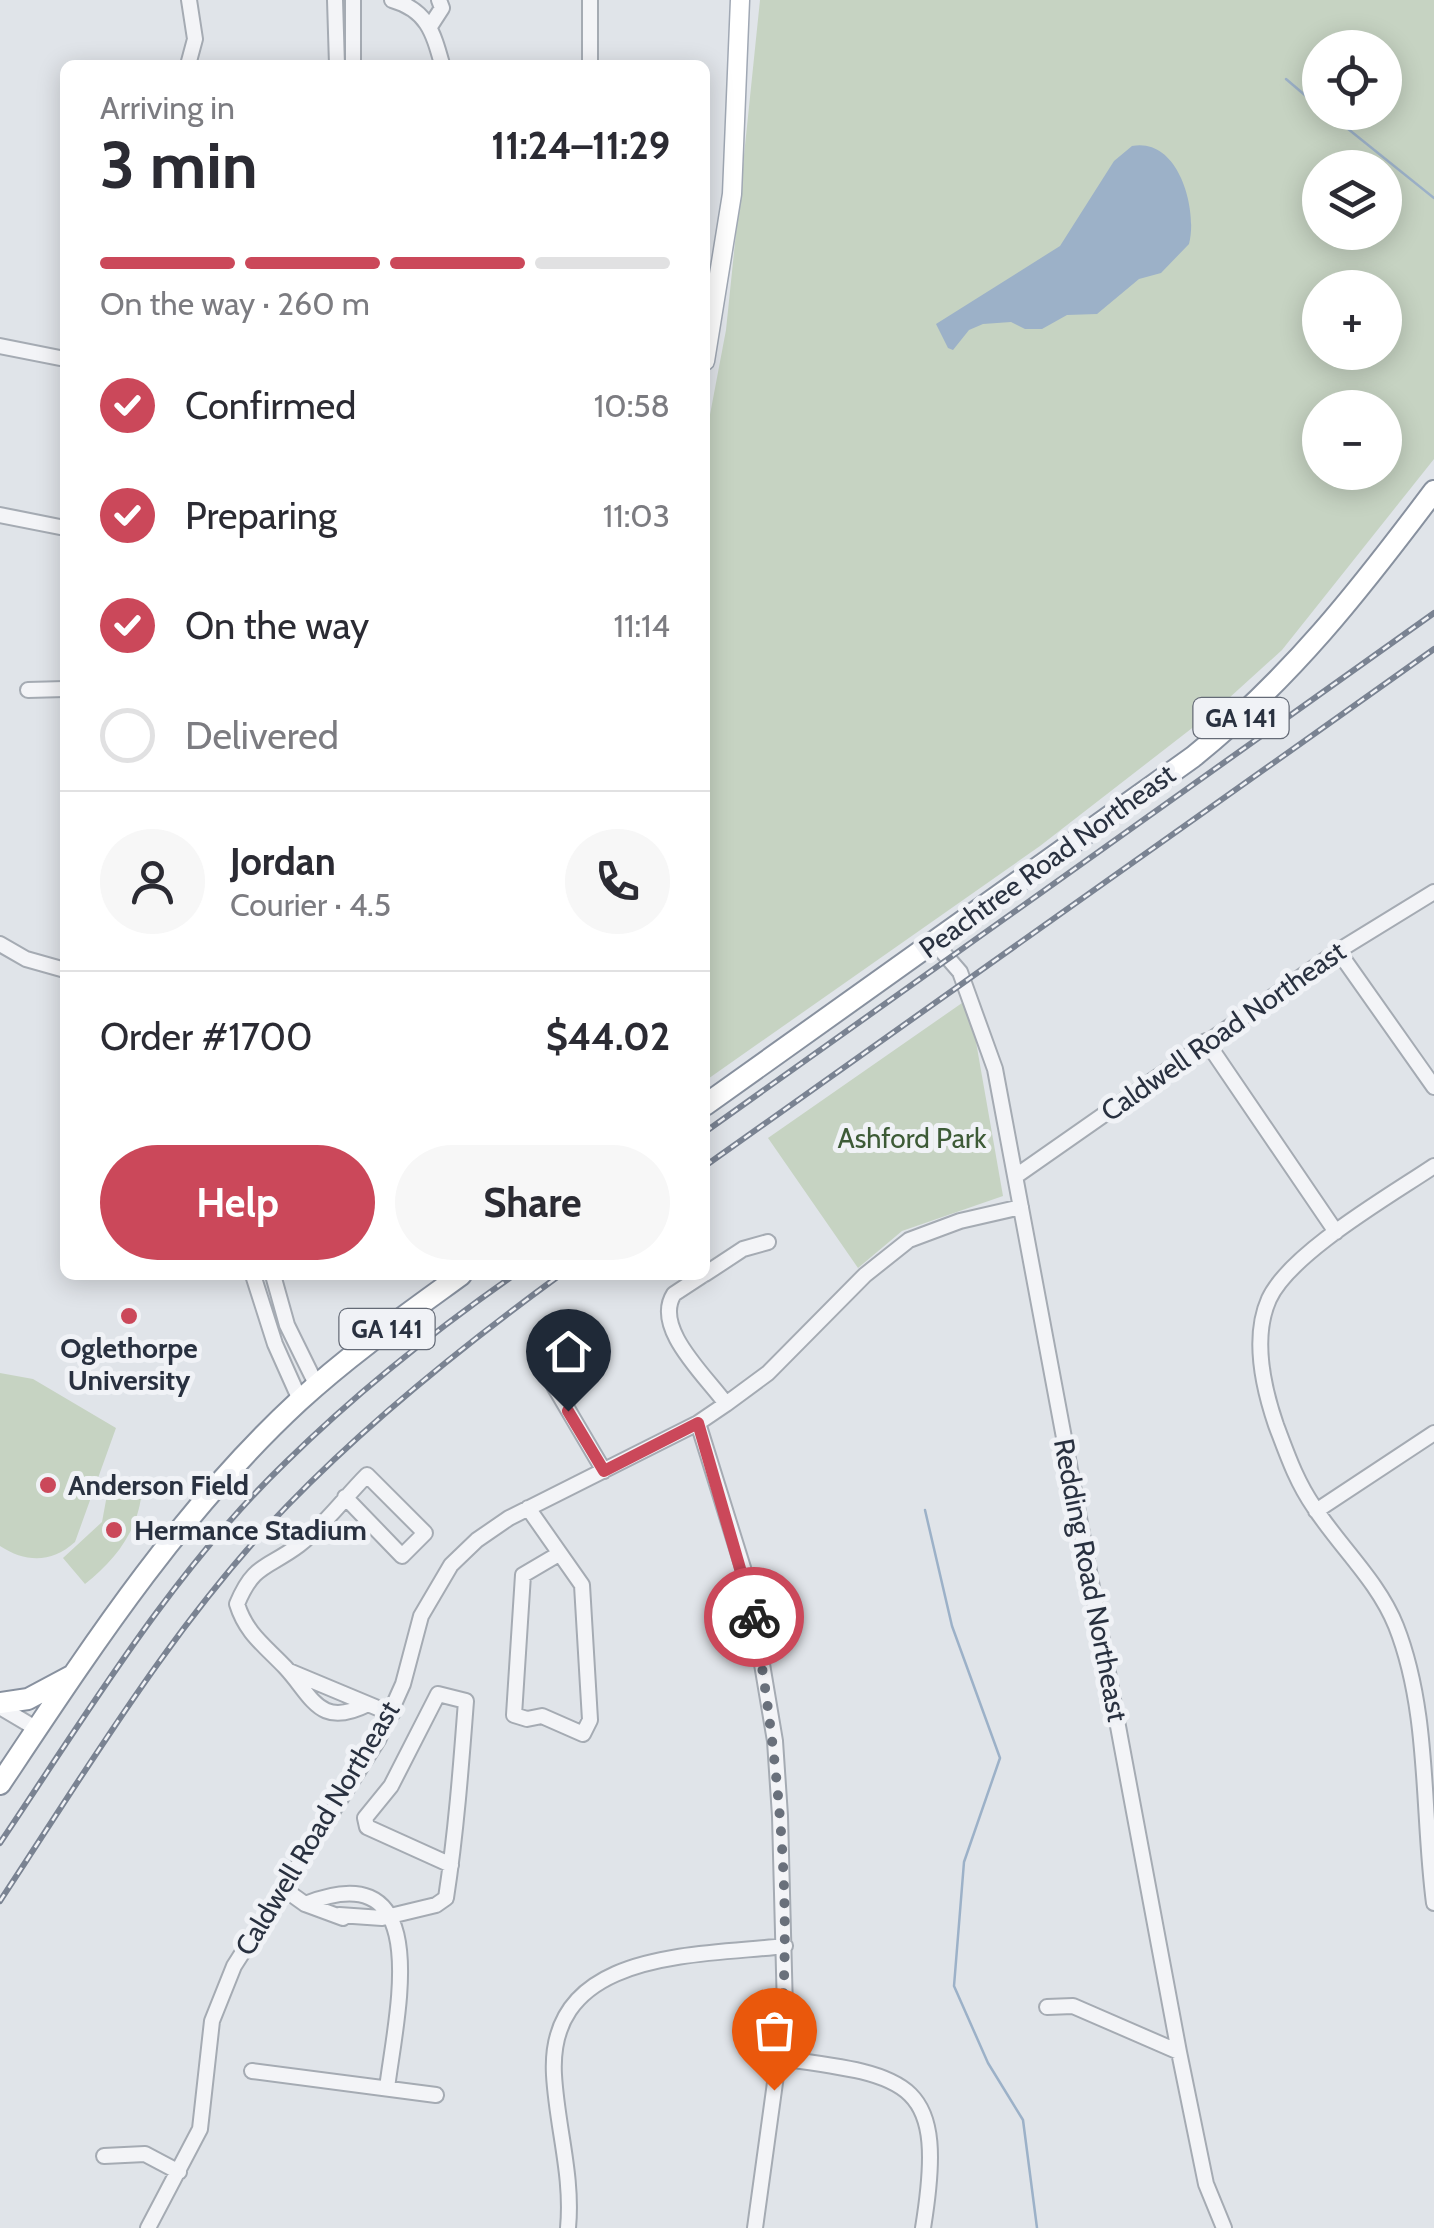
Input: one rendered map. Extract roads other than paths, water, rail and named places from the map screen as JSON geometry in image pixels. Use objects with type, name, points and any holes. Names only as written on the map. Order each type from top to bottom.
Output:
[{"type":"highway","name":"Peachtree Road Northeast","points":[[710,1101],[1193,757],[1249,712],[1339,618],[1434,491]]},
{"type":"highway","name":"GA 141","points":[[0,1784],[174,1536],[308,1393],[455,1280]]},
{"type":"highway","points":[[0,1705],[28,1699],[75,1674]]},
{"type":"main road","points":[[710,321],[732,194],[740,0]]},
{"type":"street","points":[[188,0],[196,39],[190,60]]},
{"type":"street","points":[[335,0],[337,60]]},
{"type":"street","points":[[353,0],[353,60]]},
{"type":"street","points":[[392,0],[414,3],[431,24],[441,60]]},
{"type":"street","points":[[431,24],[442,8],[438,0]]},
{"type":"street","points":[[590,0],[590,60]]},
{"type":"street","points":[[0,346],[60,358]]},
{"type":"street","points":[[0,515],[60,527]]},
{"type":"street","points":[[28,690],[60,689]]},
{"type":"street","name":"Caldwell Road Northeast","points":[[1016,1176],[1338,951],[1434,892]]},
{"type":"street","name":"Redding Road Northeast","points":[[934,942],[960,972],[995,1069],[1179,2052],[1206,2184],[1224,2228]]},
{"type":"street","points":[[0,944],[26,959],[60,969]]},
{"type":"street","points":[[1338,951],[1434,1086]]},
{"type":"street","points":[[1206,1041],[1336,1232]]},
{"type":"street","points":[[1434,1166],[1336,1232],[1286,1276],[1270,1296],[1261,1344],[1270,1408],[1292,1470],[1316,1511],[1380,1595],[1406,1656],[1418,1726],[1434,1904]]},
{"type":"street","name":"Caldwell Road Northeast","points":[[148,2228],[200,2129],[208,2042],[218,2000],[392,1714],[421,1616],[435,1588],[477,1540],[528,1508],[698,1423],[726,1404],[768,1373],[865,1275],[908,1240],[945,1226],[1021,1207]]},
{"type":"street","points":[[710,1270],[743,1248],[768,1242]]},
{"type":"street","points":[[254,1280],[268,1328],[308,1393]]},
{"type":"street","points":[[274,1280],[308,1393]]},
{"type":"street","points":[[695,1280],[674,1294],[668,1318],[675,1334],[726,1404]]},
{"type":"street","points":[[554,1386],[604,1471]]},
{"type":"street","points":[[698,1423],[749,1587],[775,1741],[785,2010],[755,2228]]},
{"type":"street","points":[[1316,1511],[1434,1433]]},
{"type":"street","points":[[345,1497],[402,1556],[425,1533],[367,1475],[345,1497],[301,1544],[249,1576],[237,1604],[245,1628],[294,1673],[308,1700],[328,1712],[352,1712],[364,1702]]},
{"type":"street","points":[[528,1508],[557,1555],[582,1585],[590,1720],[583,1734],[542,1716],[527,1719],[514,1715],[523,1575],[557,1555]]},
{"type":"street","points":[[294,1673],[392,1714]]},
{"type":"street","points":[[284,1889],[304,1904],[355,1920],[436,1905],[446,1898],[451,1865],[466,1702],[438,1694],[391,1786],[364,1818],[367,1828],[379,1836],[451,1865]]},
{"type":"street","points":[[0,1705],[37,1729]]},
{"type":"street","points":[[304,1904],[354,1893],[381,1901],[388,1916],[400,1980],[387,2088]]},
{"type":"street","points":[[568,2228],[569,2170],[554,2074],[559,2028],[572,2006],[596,1983],[625,1969],[660,1960],[785,1946]]},
{"type":"street","points":[[1047,2007],[1074,2006],[1179,2052]]},
{"type":"street","points":[[779,2058],[850,2068],[899,2082],[926,2121],[931,2144],[933,2167],[923,2228]]},
{"type":"street","points":[[252,2072],[436,2094]]},
{"type":"street","points":[[103,2154],[148,2158],[179,2172]]},
{"type":"water","points":[[1132,146],[1148,146],[1162,153],[1182,179],[1190,213],[1189,244],[1161,273],[1139,279],[1097,314],[1067,315],[1042,329],[1025,329],[1011,322],[983,324],[969,330],[953,350],[948,348],[936,324],[1060,246],[1114,161]]},
{"type":"waterway","points":[[1286,79],[1302,93]]},
{"type":"waterway","points":[[1349,130],[1434,198]]},
{"type":"waterway","points":[[925,1510],[952,1626],[1000,1758],[964,1862],[954,1986],[988,2063],[1023,2120],[1037,2228]]},
{"type":"railway","points":[[710,1128],[1434,613]]},
{"type":"railway","points":[[710,1162],[1434,649]]},
{"type":"railway","points":[[0,1843],[133,1645],[245,1505],[368,1387],[507,1280]]},
{"type":"railway","points":[[0,1901],[134,1697],[246,1551],[318,1475],[384,1414],[553,1280]]},
{"type":"place","name":"Oglethorpe University","points":[[129,1316]]},
{"type":"place","name":"Anderson Field","points":[[48,1485]]},
{"type":"place","name":"Hermance Stadium","points":[[114,1530]]},
{"type":"park label","name":"Ashford Park","points":[[912,1138]]}]
